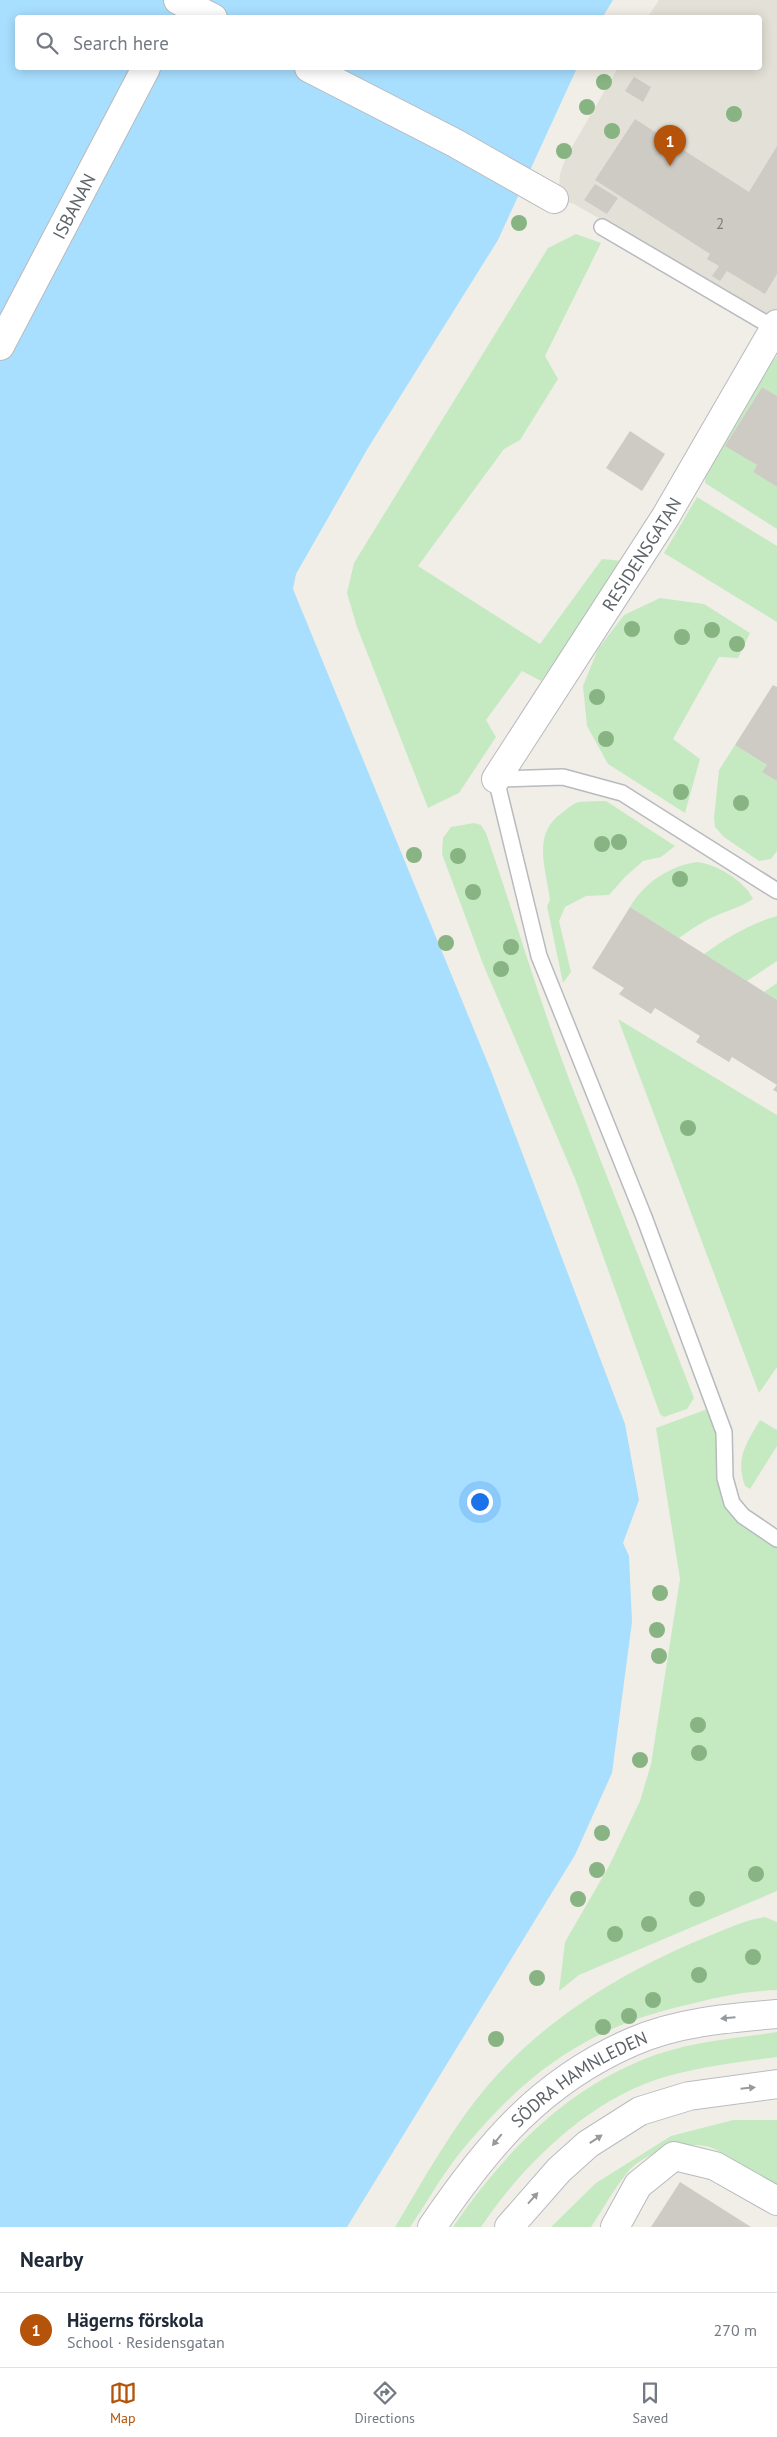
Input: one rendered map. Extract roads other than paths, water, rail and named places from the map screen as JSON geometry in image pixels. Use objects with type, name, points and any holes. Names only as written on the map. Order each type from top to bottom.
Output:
[{"type":"street","points":[[178,5],[205,15]]},
{"type":"street","name":"ISBANAN","points":[[0,346],[145,70]]},
{"type":"street","points":[[313,70],[455,144],[554,199]]},
{"type":"street","name":"RESIDENSGATAN","points":[[496,779],[666,516],[776,326]]},
{"type":"street","name":"SÖDRA HAMNLEDEN","points":[[432,2227],[458,2189],[502,2134],[556,2086],[599,2059],[633,2041],[716,2019],[777,2014]]},
{"type":"street","points":[[509,2227],[566,2163],[588,2144],[640,2111],[689,2096],[777,2084]]},
{"type":"street","points":[[615,2227],[638,2185],[674,2156],[714,2166],[777,2201]]},
{"type":"lane","points":[[602,227],[776,326]]},
{"type":"lane","points":[[777,891],[622,793],[563,777],[496,779],[539,956],[644,1217],[724,1432],[725,1478],[732,1503],[743,1516],[777,1540]]},
{"type":"water","points":[[0,0],[613,0],[604,15],[15,15],[15,70],[576,70],[498,240],[368,448],[296,574],[293,589],[491,1071],[625,1424],[639,1500],[623,1543],[629,1556],[632,1622],[612,1773],[575,1855],[347,2227],[0,2227]]},
{"type":"place","name":"Hägerns förskola","points":[[670,166]]}]
